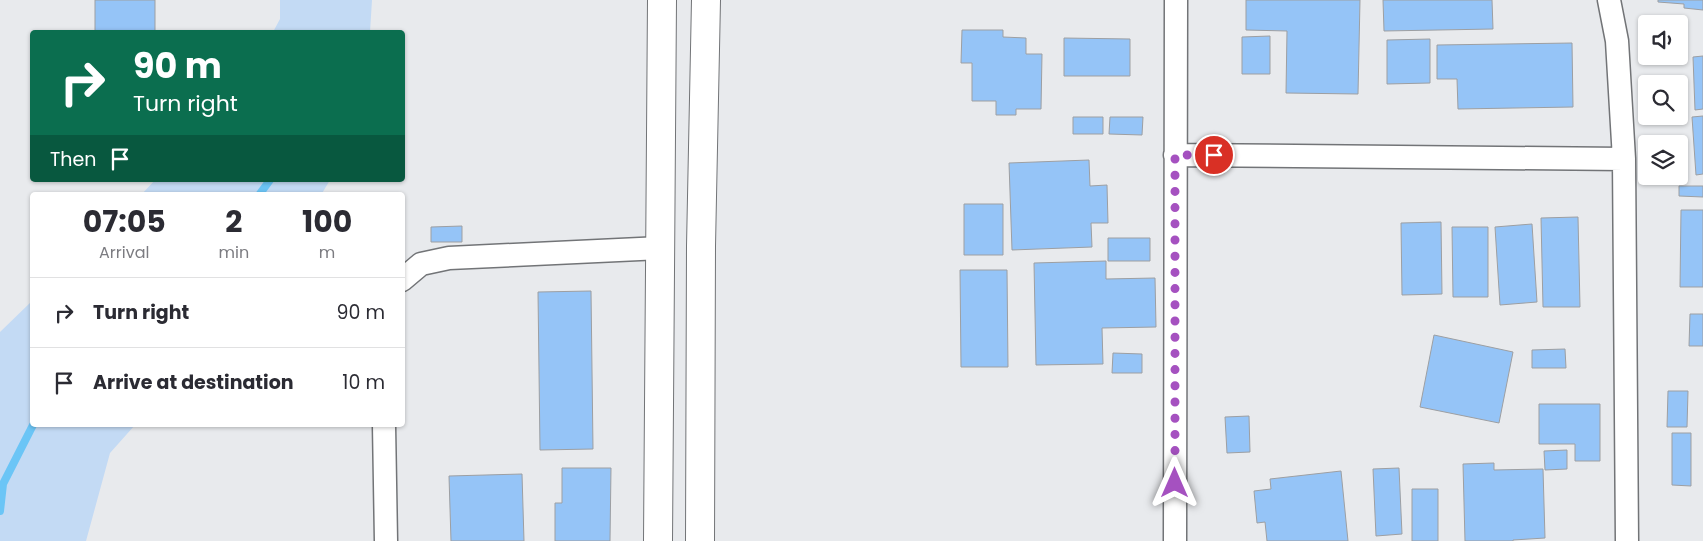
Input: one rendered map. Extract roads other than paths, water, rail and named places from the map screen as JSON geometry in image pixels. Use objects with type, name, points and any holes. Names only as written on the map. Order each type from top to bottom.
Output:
[{"type":"street","points":[[658,541],[662,0]]},
{"type":"street","points":[[700,541],[701,256],[706,0]]},
{"type":"street","points":[[1175,541],[1176,0]]},
{"type":"street","points":[[1609,0],[1617,41],[1624,159],[1627,541]]},
{"type":"street","points":[[1175,155],[1624,159]]},
{"type":"street","points":[[405,277],[420,264],[449,258],[660,248]]},
{"type":"street","points":[[384,427],[386,541]]},
{"type":"waterway","points":[[261,192],[269,182]]},
{"type":"waterway","points":[[0,511],[3,484],[32,427]]}]
